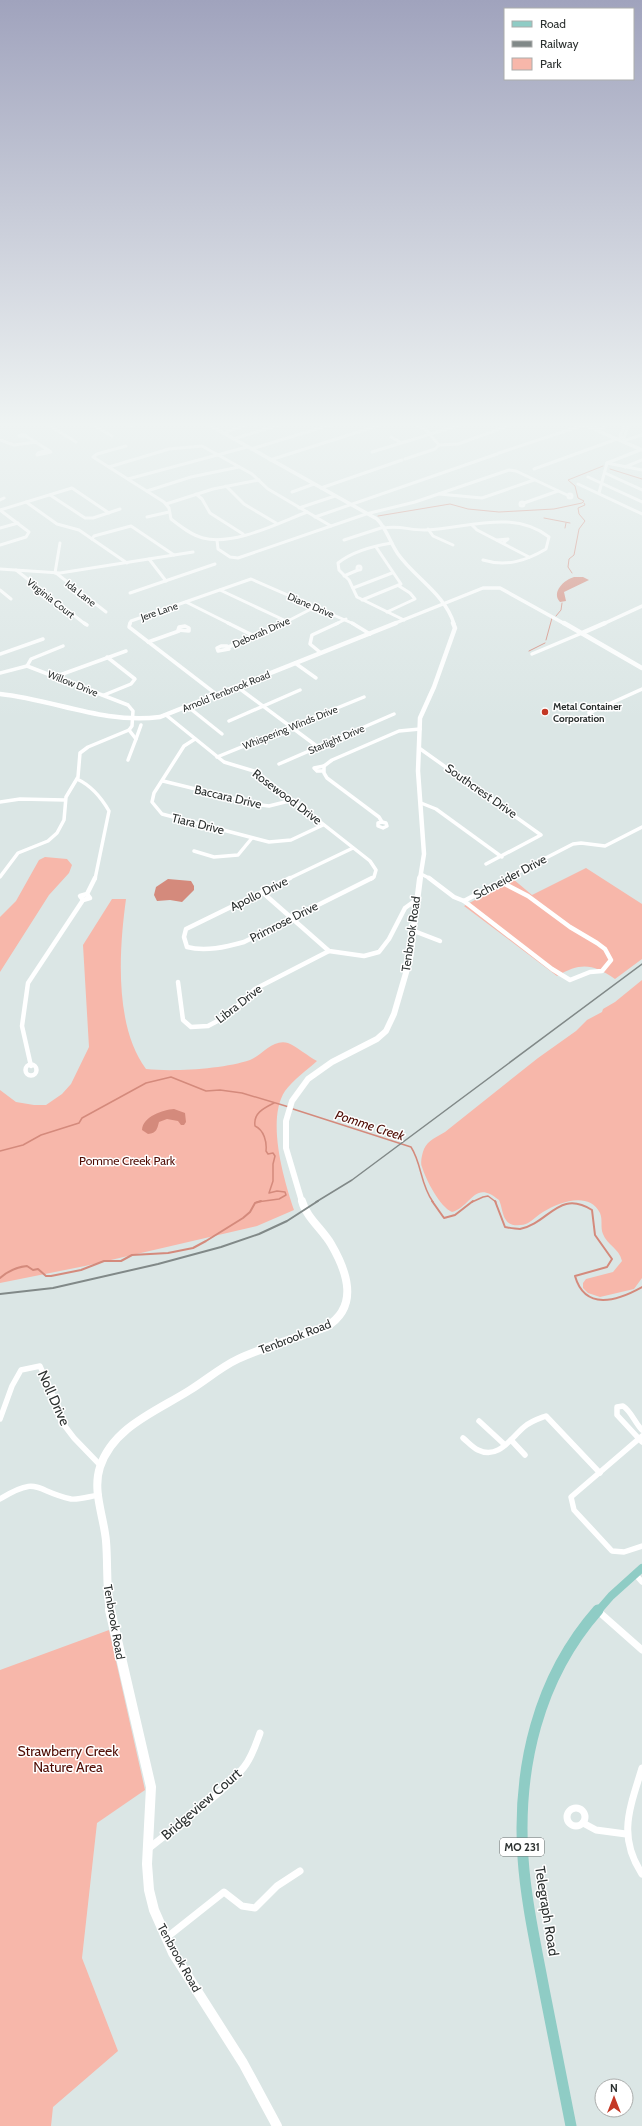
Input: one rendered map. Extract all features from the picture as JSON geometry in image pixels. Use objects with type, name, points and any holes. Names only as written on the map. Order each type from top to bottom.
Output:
[{"type":"main road","name":"Telegraph Road","points":[[571,2126],[527,1892],[522,1843],[526,1764],[545,1694],[563,1657],[596,1609],[640,1575]]},
{"type":"street","points":[[0,545],[29,535],[28,531],[14,520]]},
{"type":"street","points":[[52,520],[57,524],[75,528],[127,563]]},
{"type":"street","points":[[173,520],[198,536],[217,540],[243,534],[284,520]]},
{"type":"street","points":[[221,520],[243,534]]},
{"type":"street","points":[[271,520],[276,523]]},
{"type":"street","points":[[321,520],[331,526]]},
{"type":"street","points":[[217,540],[218,549],[234,558],[349,520]]},
{"type":"street","name":"Tenbrook Road","points":[[277,2126],[245,2065],[166,1938],[150,1899],[147,1877],[147,1850],[152,1807],[151,1787],[110,1609],[107,1580],[106,1540],[98,1483],[101,1466],[117,1440],[145,1416],[189,1391],[236,1360],[326,1326],[336,1321],[344,1311],[348,1294],[343,1269],[331,1244],[303,1206],[286,1148],[285,1132],[290,1105],[300,1089],[311,1077],[332,1062],[374,1041],[386,1031],[394,1014],[405,980],[414,931],[416,900],[424,848],[418,771],[421,714],[434,687],[454,632],[454,623],[445,606],[403,560],[384,527],[376,520]]},
{"type":"street","points":[[344,540],[384,527],[402,526],[428,530],[515,522],[546,534],[549,540],[547,548],[529,557],[503,565],[483,560]]},
{"type":"street","points":[[0,528],[18,523]]},
{"type":"street","points":[[472,525],[529,557]]},
{"type":"street","points":[[92,539],[94,536],[131,526],[174,555]]},
{"type":"street","points":[[428,530],[434,536],[453,545]]},
{"type":"street","points":[[497,540],[504,538],[508,540],[503,543]]},
{"type":"street","points":[[56,573],[60,543]]},
{"type":"street","points":[[392,543],[376,547],[341,560],[338,563],[338,570],[362,600],[404,620]]},
{"type":"street","points":[[376,547],[392,573],[401,582],[399,586]]},
{"type":"street","points":[[0,569],[56,573],[193,552]]},
{"type":"street","points":[[149,559],[166,581]]},
{"type":"street","points":[[130,593],[215,564]]},
{"type":"street","name":"Virginia Court","points":[[16,570],[87,625]]},
{"type":"street","points":[[344,576],[358,570]]},
{"type":"street","name":"Ida Lane","points":[[56,573],[106,612]]},
{"type":"street","points":[[353,588],[392,573]]},
{"type":"street","name":"Jere Lane","points":[[216,694],[130,627],[131,621],[251,579]]},
{"type":"street","name":"Diane Drive","points":[[251,579],[346,619],[370,634]]},
{"type":"street","points":[[362,600],[399,586]]},
{"type":"street","points":[[387,612],[414,601],[410,593],[399,586]]},
{"type":"street","name":"Arnold Tenbrook Road","points":[[0,694],[42,700],[106,718],[132,720],[166,715],[436,607],[445,606],[453,600],[488,587],[501,588],[582,633]]},
{"type":"street","points":[[0,590],[11,599]]},
{"type":"street","points":[[220,590],[286,622]]},
{"type":"street","points":[[438,598],[453,600]]},
{"type":"street","points":[[186,602],[256,636]]},
{"type":"street","points":[[532,654],[642,606]]},
{"type":"street","name":"Deborah Drive","points":[[228,647],[256,636],[316,607]]},
{"type":"street","points":[[321,653],[310,644],[312,635],[346,619]]},
{"type":"street","points":[[148,642],[179,631]]},
{"type":"street","points":[[582,633],[642,668]]},
{"type":"street","points":[[0,654],[43,639]]},
{"type":"street","points":[[0,673],[27,666],[31,659],[63,646]]},
{"type":"street","points":[[57,676],[126,650]]},
{"type":"street","points":[[104,695],[131,684],[135,679],[107,657]]},
{"type":"street","points":[[295,663],[316,678]]},
{"type":"street","name":"Willow Drive","points":[[27,666],[57,676],[130,706],[133,711],[132,720]]},
{"type":"street","points":[[236,686],[318,747]]},
{"type":"street","points":[[589,713],[642,689]]},
{"type":"street","points":[[229,721],[300,690]]},
{"type":"street","name":"Whispering Winds Drive","points":[[217,757],[364,697]]},
{"type":"street","points":[[187,706],[222,734]]},
{"type":"street","name":"Starlight Drive","points":[[279,764],[394,714]]},
{"type":"street","name":"Rosewood Drive","points":[[166,715],[224,762],[250,769],[293,800],[375,865],[374,877]]},
{"type":"street","points":[[129,730],[132,720]]},
{"type":"street","points":[[128,760],[141,725]]},
{"type":"street","points":[[129,730],[136,738]]},
{"type":"street","points":[[0,876],[18,853],[46,842],[55,836],[64,820],[65,800],[77,780],[79,759],[82,751],[88,747],[129,730]]},
{"type":"street","points":[[382,822],[379,817],[327,778],[324,769],[333,760],[396,732],[420,730]]},
{"type":"street","name":"Tiara Drive","points":[[195,739],[184,746],[163,781],[155,791],[152,799],[154,805],[162,814],[269,842],[291,840],[323,825]]},
{"type":"street","name":"Southcrest Drive","points":[[419,748],[541,835],[502,857]]},
{"type":"street","points":[[31,1066],[22,1026],[28,983],[83,900],[90,898],[87,894],[95,879],[108,809],[105,801],[86,782],[77,780]]},
{"type":"street","name":"Baccara Drive","points":[[163,781],[260,805],[276,805],[293,800]]},
{"type":"street","points":[[0,802],[20,799],[65,800]]},
{"type":"street","points":[[421,803],[436,808],[502,857],[486,864]]},
{"type":"street","name":"Schneider Drive","points":[[421,874],[442,887],[458,901],[464,901],[576,843],[585,842],[598,847],[605,847],[642,827]]},
{"type":"street","points":[[194,851],[214,857],[238,855],[252,838]]},
{"type":"street","name":"Apollo Drive","points":[[189,948],[184,942],[184,932],[186,929],[352,848]]},
{"type":"street","name":"Primrose Drive","points":[[189,948],[236,945],[252,939],[290,918],[374,877]]},
{"type":"street","points":[[464,901],[552,969],[570,980],[590,972],[602,971],[610,964],[611,960],[609,955],[601,946],[570,927],[528,896],[501,882]]},
{"type":"street","points":[[262,892],[328,951],[364,956],[376,954],[389,939],[406,908],[416,900]]},
{"type":"street","points":[[414,931],[440,941]]},
{"type":"street","name":"Libra Drive","points":[[178,982],[183,1020],[191,1027],[204,1028],[225,1017],[255,989],[328,951]]},
{"type":"street","name":"Noll Drive","points":[[0,1419],[12,1386],[21,1370],[40,1366],[56,1400],[61,1421],[74,1438],[101,1466]]},
{"type":"street","points":[[642,1430],[634,1422],[628,1409],[622,1406],[617,1407],[616,1415],[641,1439],[571,1497],[574,1510],[612,1551],[624,1553],[642,1546]]},
{"type":"street","points":[[462,1438],[473,1449],[484,1454],[503,1446],[512,1440],[538,1417],[546,1416],[600,1474]]},
{"type":"street","points":[[479,1421],[503,1446]]},
{"type":"street","points":[[512,1440],[525,1455]]},
{"type":"street","points":[[0,1500],[18,1488],[26,1486],[37,1486],[72,1499],[99,1495]]},
{"type":"street","points":[[596,1609],[642,1650]]},
{"type":"street","name":"Bridgeview Court","points":[[147,1850],[228,1784],[245,1766],[254,1752],[260,1733]]},
{"type":"street","points":[[642,1768],[627,1819],[626,1834],[631,1857],[642,1874]]},
{"type":"street","points":[[583,1823],[596,1830],[626,1834]]},
{"type":"street","points":[[166,1938],[224,1892],[242,1906],[255,1908],[277,1886],[300,1871]]},
{"type":"green space","points":[[45,857],[67,859],[72,865],[69,873],[49,895],[0,972],[0,917],[16,901],[39,860]]},
{"type":"green space","points":[[586,868],[642,904],[642,959],[615,979],[600,970],[587,967],[573,968],[557,976],[464,906],[513,879],[532,895]]},
{"type":"green space","name":"Pomme Creek Park","points":[[112,899],[126,899],[122,941],[121,987],[128,1031],[136,1051],[146,1069],[184,1070],[227,1066],[255,1058],[272,1045],[282,1042],[291,1044],[317,1061],[296,1079],[285,1091],[280,1103],[277,1118],[277,1133],[282,1167],[294,1210],[257,1226],[85,1266],[0,1283],[0,1090],[16,1102],[46,1105],[62,1094],[71,1084],[89,1047],[83,945]]},
{"type":"green space","points":[[642,980],[642,1278],[634,1289],[600,1297],[588,1293],[583,1288],[583,1283],[586,1279],[613,1272],[622,1261],[618,1253],[605,1238],[602,1231],[601,1216],[595,1206],[589,1202],[573,1200],[550,1208],[528,1223],[516,1225],[510,1224],[506,1220],[499,1200],[491,1194],[484,1192],[478,1193],[459,1209],[452,1212],[447,1209],[438,1199],[430,1186],[421,1165],[424,1149],[430,1141],[445,1132],[538,1058],[576,1031],[587,1020],[602,1012],[603,1009],[615,1002]]},
{"type":"green space","name":"Strawberry Creek Nature Area","points":[[109,1630],[145,1790],[97,1823],[82,1958],[118,2051],[53,2107],[51,2126],[0,2126],[0,1670]]},
{"type":"shaded area","points":[[574,577],[583,577],[589,580],[564,592],[566,601],[560,602],[557,594],[558,590],[566,581]]},
{"type":"shaded area","points":[[168,879],[191,881],[194,886],[194,890],[182,902],[170,900],[157,901],[154,895],[156,887]]},
{"type":"shaded area","points":[[174,1109],[185,1113],[186,1122],[184,1125],[181,1125],[178,1121],[167,1119],[159,1122],[157,1129],[153,1133],[148,1134],[142,1130],[143,1125],[150,1117],[159,1112]]},
{"type":"waterway","points":[[556,520],[570,523]]},
{"type":"waterway","points":[[572,573],[568,567],[569,559],[574,555],[579,529],[584,520]]},
{"type":"waterway","points":[[565,528],[566,523]]},
{"type":"waterway","points":[[556,616],[561,610],[562,603]]},
{"type":"waterway","points":[[546,640],[552,618]]},
{"type":"waterway","points":[[529,651],[545,643]]},
{"type":"waterway","name":"Pomme Creek","points":[[0,1151],[23,1145],[41,1135],[79,1123],[82,1118],[146,1083],[171,1077],[206,1091],[220,1090],[242,1093],[289,1107]]},
{"type":"waterway","points":[[259,1202],[279,1199],[286,1195],[285,1192],[277,1191],[269,1193],[273,1181],[273,1164],[275,1156],[273,1153],[268,1154],[266,1151],[263,1133],[255,1126],[257,1114],[274,1103]]},
{"type":"waterway","name":"Pomme Creek","points":[[293,1109],[411,1147],[415,1154],[426,1188],[433,1202]]},
{"type":"waterway","name":"Pomme Creek","points":[[472,1202],[488,1196],[495,1201]]},
{"type":"waterway","name":"Pomme Creek","points":[[432,1201],[444,1218],[455,1215],[473,1201]]},
{"type":"waterway","name":"Pomme Creek","points":[[495,1201],[505,1227],[517,1229],[530,1226],[562,1205],[571,1203],[581,1205],[592,1210],[595,1235],[612,1259],[607,1267],[575,1276],[580,1287],[586,1294],[594,1299],[603,1300],[622,1296],[642,1287]]},
{"type":"waterway","points":[[0,1278],[9,1271],[27,1266],[33,1270],[38,1269],[46,1276],[51,1276],[81,1270],[104,1261],[121,1261],[132,1255],[168,1253],[193,1248],[243,1218],[250,1212],[255,1203],[259,1202]]},
{"type":"railway","points":[[316,1202],[352,1180],[642,964]]},
{"type":"railway","points":[[0,1294],[53,1288],[158,1264],[221,1247],[259,1234],[287,1221],[318,1201]]},
{"type":"place","name":"Metal Container Corporation","points":[[545,712]]}]
